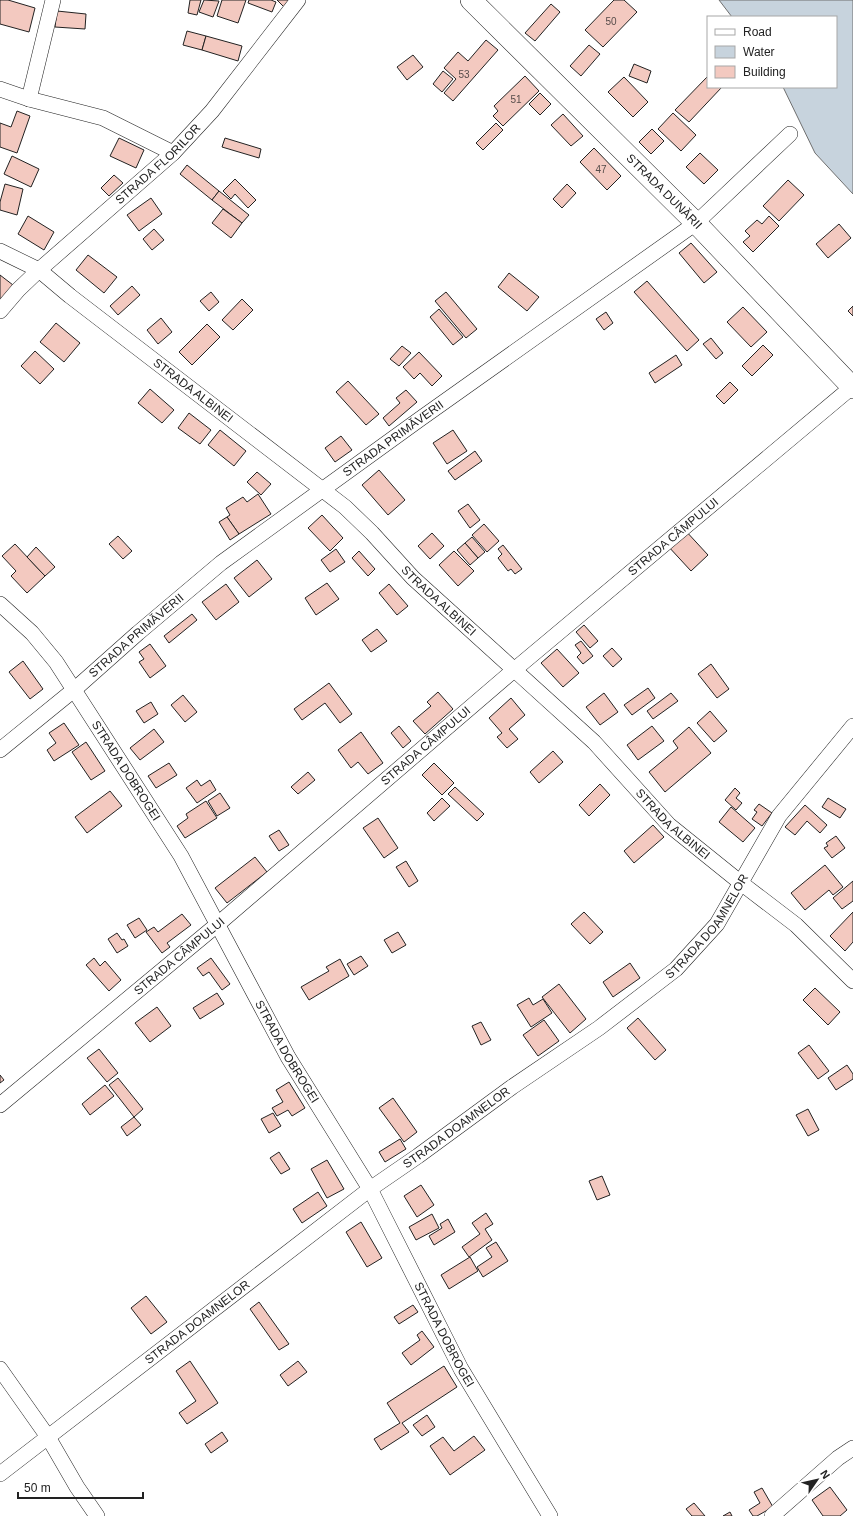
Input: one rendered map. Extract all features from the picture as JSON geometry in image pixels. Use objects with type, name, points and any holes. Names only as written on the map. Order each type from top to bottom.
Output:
[{"type":"main road","name":"STRADA DUNĂRII","points":[[471,0],[696,223],[853,387]]},
{"type":"street","points":[[29,99],[53,0]]},
{"type":"street","name":"STRADA FLORILOR","points":[[0,311],[18,290],[39,270],[173,153],[212,110],[298,0]]},
{"type":"street","points":[[0,89],[29,99],[104,118],[173,153]]},
{"type":"street","name":"STRADA PRIMĂVERII","points":[[0,750],[75,689],[138,633],[221,563],[696,223],[790,134]]},
{"type":"street","name":"STRADA ALBINEI","points":[[0,251],[39,270],[70,296],[345,507],[372,533],[413,578],[594,742],[669,825],[741,884],[796,925],[853,981]]},
{"type":"street","name":"STRADA CÂMPULUI","points":[[0,1105],[218,924],[514,670],[853,387]]},
{"type":"street","name":"STRADA DOBROGEI","points":[[0,604],[32,633],[56,662],[75,689],[181,856],[288,1057],[370,1189],[461,1369],[550,1516]]},
{"type":"street","name":"STRADA DOAMNELOR","points":[[0,1474],[370,1189],[418,1156],[512,1087],[599,1028],[676,969],[717,924],[779,816],[853,726]]},
{"type":"street","points":[[0,1369],[48,1437],[77,1487],[97,1516]]},
{"type":"street","points":[[772,1516],[838,1458],[853,1448]]},
{"type":"water","points":[[719,0],[853,0],[853,194],[815,153],[783,88],[837,88],[837,16],[731,16]]},
{"type":"building","points":[[0,0],[8,0],[35,8],[29,32],[0,24]]},
{"type":"building","points":[[190,0],[201,0],[197,15],[188,13]]},
{"type":"building","points":[[204,0],[219,1],[213,17],[199,12]]},
{"type":"building","points":[[222,0],[246,0],[238,23],[217,16]]},
{"type":"building","points":[[249,0],[271,0],[276,2],[272,12],[248,3]]},
{"type":"building","points":[[277,0],[289,0],[284,7]]},
{"type":"building","points":[[614,0],[624,0],[637,12],[603,47],[585,30]]},
{"type":"building","points":[[551,4],[560,12],[535,41],[525,33]]},
{"type":"building","points":[[57,11],[86,14],[85,29],[55,27]]},
{"type":"building","points":[[187,31],[206,36],[202,50],[183,45]]},
{"type":"building","points":[[206,36],[242,46],[238,61],[202,50]]},
{"type":"building","points":[[486,40],[498,50],[453,101],[444,93],[456,79],[444,68],[458,52],[468,61]]},
{"type":"building","points":[[589,45],[600,54],[581,76],[570,66]]},
{"type":"building","points":[[413,55],[423,67],[407,80],[397,67]]},
{"type":"building","points":[[634,64],[651,71],[647,83],[629,76]]},
{"type":"building","points":[[443,71],[453,79],[442,92],[433,84]]},
{"type":"building","points":[[525,76],[539,91],[503,126],[493,116],[498,111],[494,106]]},
{"type":"building","points":[[624,77],[648,102],[633,117],[608,92]]},
{"type":"building","points":[[707,77],[707,88],[721,88],[689,122],[675,110]]},
{"type":"building","points":[[540,93],[551,104],[540,115],[529,104]]},
{"type":"building","points":[[17,111],[30,116],[17,153],[0,147],[0,123],[11,127]]},
{"type":"building","points":[[673,113],[696,135],[681,151],[658,129]]},
{"type":"building","points":[[563,114],[583,136],[571,146],[551,125]]},
{"type":"building","points":[[496,123],[503,130],[483,150],[476,143]]},
{"type":"building","points":[[652,129],[664,141],[651,154],[639,142]]},
{"type":"building","points":[[119,138],[144,150],[136,168],[110,156]]},
{"type":"building","points":[[225,138],[261,149],[259,158],[222,147]]},
{"type":"building","points":[[594,148],[621,176],[607,190],[580,162]]},
{"type":"building","points":[[700,153],[718,170],[704,184],[686,167]]},
{"type":"building","points":[[12,156],[39,169],[31,187],[4,174]]},
{"type":"building","points":[[187,165],[219,191],[212,200],[180,174]]},
{"type":"building","points":[[114,175],[123,183],[109,196],[101,188]]},
{"type":"building","points":[[235,179],[256,200],[248,208],[235,194],[231,199],[223,191]]},
{"type":"building","points":[[788,180],[804,195],[779,221],[763,206]]},
{"type":"building","points":[[5,184],[23,189],[17,215],[0,210],[0,202]]},
{"type":"building","points":[[567,184],[576,193],[562,208],[553,199]]},
{"type":"building","points":[[219,191],[249,215],[242,223],[212,200]]},
{"type":"building","points":[[151,198],[162,214],[139,231],[127,215]]},
{"type":"building","points":[[223,209],[242,223],[231,238],[212,223]]},
{"type":"building","points":[[28,216],[54,232],[44,250],[18,234]]},
{"type":"building","points":[[769,216],[779,226],[753,252],[743,242],[750,236],[745,231],[757,220],[762,224]]},
{"type":"building","points":[[839,224],[851,238],[828,258],[816,244]]},
{"type":"building","points":[[154,229],[164,240],[152,250],[143,239]]},
{"type":"building","points":[[691,243],[717,272],[704,283],[679,253]]},
{"type":"building","points":[[88,255],[117,277],[104,293],[76,270]]},
{"type":"building","points":[[509,273],[539,297],[527,311],[498,287]]},
{"type":"building","points":[[0,275],[13,285],[0,301]]},
{"type":"building","points":[[647,281],[699,340],[687,351],[634,292]]},
{"type":"building","points":[[132,286],[140,295],[118,315],[110,306]]},
{"type":"building","points":[[211,292],[219,302],[209,311],[200,301]]},
{"type":"building","points":[[446,292],[477,329],[466,338],[435,301]]},
{"type":"building","points":[[242,299],[253,310],[233,330],[222,320]]},
{"type":"building","points":[[853,306],[853,316],[848,311]]},
{"type":"building","points":[[743,307],[767,332],[751,347],[727,322]]},
{"type":"building","points":[[439,309],[463,337],[453,345],[430,317]]},
{"type":"building","points":[[606,312],[613,323],[604,330],[596,319]]},
{"type":"building","points":[[161,318],[172,332],[158,344],[147,330]]},
{"type":"building","points":[[56,323],[80,343],[64,362],[40,342]]},
{"type":"building","points":[[207,324],[220,337],[192,365],[179,352]]},
{"type":"building","points":[[711,338],[723,353],[716,359],[703,344]]},
{"type":"building","points":[[763,345],[773,355],[752,376],[742,366]]},
{"type":"building","points":[[402,346],[411,353],[399,366],[390,359]]},
{"type":"building","points":[[35,351],[54,369],[40,384],[21,366]]},
{"type":"building","points":[[419,352],[442,376],[432,386],[420,373],[414,379],[403,367]]},
{"type":"building","points":[[676,355],[682,365],[655,383],[649,373]]},
{"type":"building","points":[[348,381],[379,414],[366,425],[336,392]]},
{"type":"building","points":[[730,382],[738,390],[724,404],[716,396]]},
{"type":"building","points":[[150,389],[174,410],[162,423],[138,403]]},
{"type":"building","points":[[406,390],[417,402],[389,426],[383,418],[400,403],[396,398]]},
{"type":"building","points":[[189,413],[211,430],[200,444],[178,428]]},
{"type":"building","points":[[220,430],[246,451],[234,466],[208,445]]},
{"type":"building","points":[[453,430],[467,451],[447,464],[433,443]]},
{"type":"building","points":[[341,436],[352,450],[335,462],[325,448]]},
{"type":"building","points":[[475,451],[482,461],[455,480],[448,471]]},
{"type":"building","points":[[379,470],[405,500],[388,515],[362,485]]},
{"type":"building","points":[[257,472],[271,484],[261,495],[247,482]]},
{"type":"building","points":[[258,494],[271,514],[239,534],[227,517],[230,515],[226,508],[243,497],[247,502]]},
{"type":"building","points":[[468,504],[480,520],[470,528],[458,511]]},
{"type":"building","points":[[322,515],[343,538],[330,551],[308,528]]},
{"type":"building","points":[[227,517],[239,534],[230,540],[219,522]]},
{"type":"building","points":[[484,524],[499,541],[487,552],[472,535]]},
{"type":"building","points":[[684,529],[708,555],[691,571],[667,545]]},
{"type":"building","points":[[432,533],[444,546],[430,559],[418,546]]},
{"type":"building","points":[[118,536],[132,551],[123,559],[109,544]]},
{"type":"building","points":[[472,537],[485,552],[478,558],[465,543]]},
{"type":"building","points":[[465,543],[478,558],[470,565],[457,550]]},
{"type":"building","points":[[15,544],[45,576],[27,593],[11,576],[16,571],[2,556]]},
{"type":"building","points":[[503,545],[522,569],[515,574],[511,569],[508,571],[498,558],[502,554],[498,549]]},
{"type":"building","points":[[36,547],[55,567],[45,576],[27,557]]},
{"type":"building","points":[[336,549],[345,562],[330,572],[321,560]]},
{"type":"building","points":[[359,551],[375,569],[368,576],[352,558]]},
{"type":"building","points":[[454,551],[474,571],[458,586],[439,565]]},
{"type":"building","points":[[257,560],[272,579],[249,597],[234,578]]},
{"type":"building","points":[[327,583],[339,599],[316,615],[305,598]]},
{"type":"building","points":[[226,584],[239,602],[216,620],[202,602]]},
{"type":"building","points":[[389,584],[408,606],[397,615],[379,593]]},
{"type":"building","points":[[192,614],[197,620],[169,643],[164,636]]},
{"type":"building","points":[[584,625],[598,641],[590,648],[576,632]]},
{"type":"building","points":[[377,629],[387,641],[371,652],[362,640]]},
{"type":"building","points":[[581,641],[593,656],[583,664],[577,657],[581,653],[575,645]]},
{"type":"building","points":[[150,644],[166,666],[150,678],[139,662],[144,659],[139,652]]},
{"type":"building","points":[[612,648],[622,659],[613,667],[603,656]]},
{"type":"building","points":[[557,649],[579,673],[563,687],[541,663]]},
{"type":"building","points":[[23,661],[43,689],[30,699],[9,672]]},
{"type":"building","points":[[711,664],[729,689],[717,698],[698,674]]},
{"type":"building","points":[[329,683],[352,714],[340,723],[325,703],[302,720],[294,709]]},
{"type":"building","points":[[648,688],[655,698],[632,715],[624,705]]},
{"type":"building","points":[[438,692],[453,709],[425,734],[413,721],[431,706],[427,702]]},
{"type":"building","points":[[604,693],[618,712],[600,725],[586,707]]},
{"type":"building","points":[[671,693],[678,701],[653,719],[647,711]]},
{"type":"building","points":[[183,695],[197,712],[185,722],[171,705]]},
{"type":"building","points":[[511,698],[525,715],[509,729],[518,739],[507,748],[497,737],[502,733],[489,718]]},
{"type":"building","points":[[151,702],[158,714],[144,723],[136,711]]},
{"type":"building","points":[[710,711],[727,731],[714,742],[697,723]]},
{"type":"building","points":[[64,723],[79,745],[54,761],[47,750],[56,743],[49,733]]},
{"type":"building","points":[[399,726],[411,741],[403,748],[391,733]]},
{"type":"building","points":[[652,726],[664,741],[638,760],[627,745]]},
{"type":"building","points":[[689,727],[711,753],[665,792],[649,772],[678,748],[673,741]]},
{"type":"building","points":[[154,729],[164,742],[140,760],[130,748]]},
{"type":"building","points":[[361,732],[383,763],[368,774],[358,762],[351,768],[338,750]]},
{"type":"building","points":[[86,742],[105,771],[91,780],[72,752]]},
{"type":"building","points":[[553,751],[563,762],[539,783],[530,772]]},
{"type":"building","points":[[169,763],[177,775],[156,788],[148,776]]},
{"type":"building","points":[[434,763],[454,783],[442,795],[422,775]]},
{"type":"building","points":[[308,772],[315,780],[298,794],[291,787]]},
{"type":"building","points":[[197,780],[201,786],[210,780],[216,790],[197,803],[186,788]]},
{"type":"building","points":[[600,784],[610,795],[589,816],[579,805]]},
{"type":"building","points":[[455,787],[484,814],[477,821],[448,794]]},
{"type":"building","points":[[735,788],[740,793],[736,798],[742,803],[736,810],[725,800]]},
{"type":"building","points":[[110,791],[122,806],[87,833],[75,817]]},
{"type":"building","points":[[220,793],[230,808],[217,816],[208,801]]},
{"type":"building","points":[[442,798],[450,806],[434,821],[427,813]]},
{"type":"building","points":[[828,798],[846,809],[840,818],[822,807]]},
{"type":"building","points":[[206,801],[217,818],[185,838],[177,826],[188,818],[186,814]]},
{"type":"building","points":[[759,804],[772,813],[762,826],[752,819],[757,812],[754,810]]},
{"type":"building","points":[[805,805],[827,825],[820,833],[807,821],[795,835],[785,827]]},
{"type":"building","points":[[731,807],[755,828],[743,842],[719,822]]},
{"type":"building","points":[[378,818],[398,848],[384,858],[363,828]]},
{"type":"building","points":[[653,825],[664,837],[634,863],[624,851]]},
{"type":"building","points":[[279,830],[289,845],[279,851],[269,836]]},
{"type":"building","points":[[836,836],[845,848],[832,858],[824,848],[828,846],[826,843]]},
{"type":"building","points":[[255,857],[267,872],[227,903],[215,888]]},
{"type":"building","points":[[406,861],[418,881],[409,887],[396,867]]},
{"type":"building","points":[[825,865],[843,887],[833,895],[829,890],[805,910],[791,893]]},
{"type":"building","points":[[853,881],[853,901],[842,909],[833,898]]},
{"type":"building","points":[[584,912],[603,932],[590,944],[571,924]]},
{"type":"building","points":[[853,912],[853,942],[845,951],[830,936]]},
{"type":"building","points":[[182,914],[191,925],[167,943],[170,947],[162,953],[146,932],[154,927],[158,932]]},
{"type":"building","points":[[139,918],[147,930],[135,938],[127,925]]},
{"type":"building","points":[[398,932],[406,945],[392,953],[384,940]]},
{"type":"building","points":[[117,933],[122,940],[124,939],[128,946],[117,953],[108,939]]},
{"type":"building","points":[[361,956],[368,966],[354,975],[347,964]]},
{"type":"building","points":[[94,958],[100,966],[105,961],[121,980],[109,991],[86,965]]},
{"type":"building","points":[[211,958],[230,984],[222,990],[209,972],[203,976],[197,968]]},
{"type":"building","points":[[340,959],[349,976],[309,1000],[301,987],[329,971],[326,967]]},
{"type":"building","points":[[630,963],[640,978],[613,997],[603,982]]},
{"type":"building","points":[[559,984],[586,1019],[570,1033],[542,997]]},
{"type":"building","points":[[815,988],[840,1012],[828,1025],[803,1000]]},
{"type":"building","points":[[217,993],[224,1004],[200,1019],[193,1008]]},
{"type":"building","points":[[529,998],[533,1005],[543,999],[552,1013],[531,1027],[517,1005]]},
{"type":"building","points":[[157,1007],[171,1026],[150,1042],[135,1023]]},
{"type":"building","points":[[638,1018],[666,1050],[655,1060],[627,1028]]},
{"type":"building","points":[[544,1020],[559,1041],[538,1056],[523,1035]]},
{"type":"building","points":[[481,1022],[491,1040],[481,1045],[472,1026]]},
{"type":"building","points":[[809,1045],[829,1071],[818,1079],[798,1053]]},
{"type":"building","points":[[99,1049],[118,1073],[107,1082],[87,1058]]},
{"type":"building","points":[[847,1065],[853,1074],[853,1079],[836,1090],[828,1078]]},
{"type":"building","points":[[0,1075],[4,1080],[0,1083]]},
{"type":"building","points":[[118,1078],[143,1109],[134,1117],[109,1085]]},
{"type":"building","points":[[289,1082],[305,1108],[292,1116],[288,1110],[277,1116],[272,1108],[283,1102],[276,1090]]},
{"type":"building","points":[[105,1085],[114,1096],[90,1115],[82,1104]]},
{"type":"building","points":[[393,1098],[417,1132],[404,1142],[379,1108]]},
{"type":"building","points":[[808,1109],[819,1130],[808,1136],[796,1115]]},
{"type":"building","points":[[273,1113],[281,1126],[269,1133],[261,1119]]},
{"type":"building","points":[[134,1117],[141,1125],[127,1136],[121,1127]]},
{"type":"building","points":[[400,1139],[406,1149],[385,1162],[379,1152]]},
{"type":"building","points":[[279,1152],[290,1169],[281,1174],[270,1158]]},
{"type":"building","points":[[327,1160],[344,1189],[327,1198],[311,1169]]},
{"type":"building","points":[[602,1176],[610,1195],[597,1200],[589,1181]]},
{"type":"building","points":[[421,1185],[434,1205],[417,1217],[404,1196]]},
{"type":"building","points":[[318,1192],[327,1206],[302,1223],[293,1209]]},
{"type":"building","points":[[486,1213],[493,1224],[485,1229],[492,1240],[469,1257],[462,1247],[480,1234],[472,1223]]},
{"type":"building","points":[[432,1214],[439,1228],[416,1240],[409,1227]]},
{"type":"building","points":[[448,1219],[455,1232],[434,1245],[429,1236],[442,1228],[440,1224]]},
{"type":"building","points":[[361,1222],[382,1258],[367,1267],[346,1232]]},
{"type":"building","points":[[496,1242],[508,1261],[483,1277],[477,1267],[492,1257],[486,1248]]},
{"type":"building","points":[[470,1257],[478,1271],[449,1289],[441,1275]]},
{"type":"building","points":[[146,1296],[167,1322],[151,1334],[131,1308]]},
{"type":"building","points":[[259,1302],[289,1344],[279,1350],[250,1309]]},
{"type":"building","points":[[413,1305],[418,1312],[399,1324],[394,1317]]},
{"type":"building","points":[[422,1331],[434,1347],[411,1365],[402,1353],[420,1340],[417,1335]]},
{"type":"building","points":[[190,1361],[218,1403],[187,1424],[179,1413],[196,1401],[176,1371]]},
{"type":"building","points":[[298,1361],[307,1372],[288,1386],[280,1375]]},
{"type":"building","points":[[444,1366],[457,1387],[402,1423],[409,1432],[381,1450],[374,1439],[400,1423],[387,1403]]},
{"type":"building","points":[[427,1415],[435,1427],[422,1436],[413,1425]]},
{"type":"building","points":[[222,1432],[228,1441],[211,1453],[205,1444]]},
{"type":"building","points":[[474,1436],[485,1450],[450,1475],[430,1446],[443,1437],[454,1451]]},
{"type":"building","points":[[830,1487],[847,1510],[840,1516],[823,1516],[812,1500]]},
{"type":"building","points":[[762,1488],[773,1507],[757,1516],[753,1516],[749,1510],[760,1503],[754,1492]]},
{"type":"building","points":[[694,1503],[705,1516],[692,1516],[686,1509]]},
{"type":"building","points":[[730,1512],[732,1516],[723,1516]]}]
